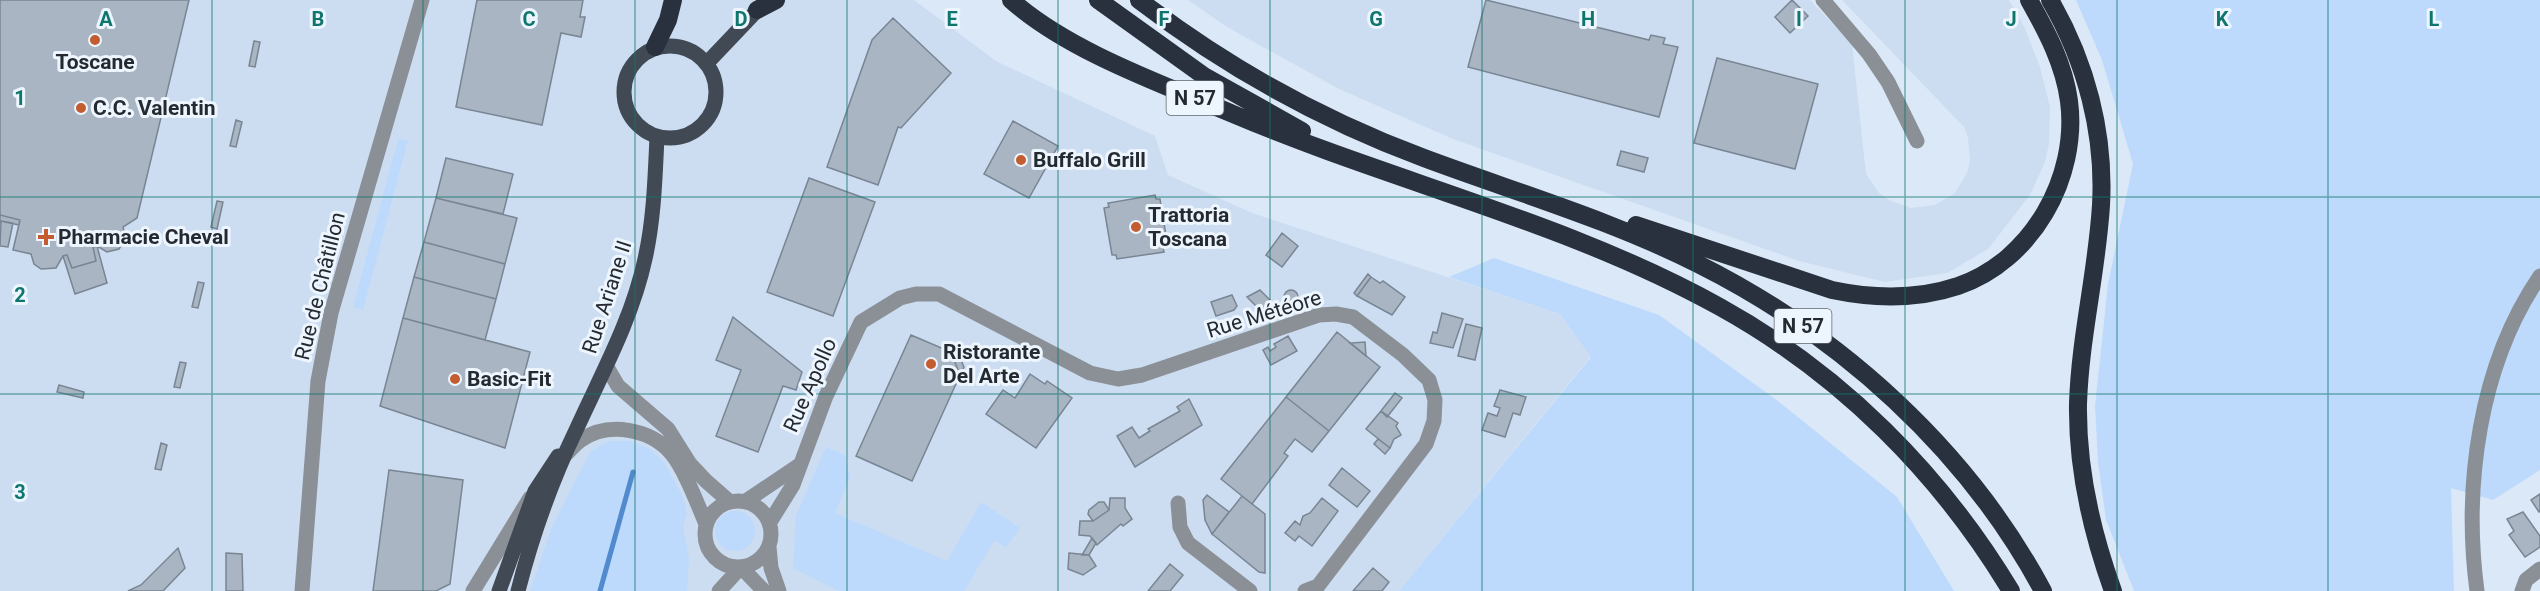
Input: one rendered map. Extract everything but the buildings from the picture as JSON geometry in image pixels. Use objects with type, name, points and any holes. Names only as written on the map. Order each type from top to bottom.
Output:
[{"type":"highway","points":[[655,47],[668,20],[673,0]]},
{"type":"highway","points":[[762,5],[776,0]]},
{"type":"highway","name":"N 57","points":[[1011,0],[1068,39],[1154,81],[1329,153],[1391,172]]},
{"type":"highway","name":"N 57","points":[[1098,0],[1148,38],[1224,88],[1324,143],[1391,172],[1652,272],[1719,306],[1775,340],[1856,402],[1907,452],[1973,532],[2011,591]]},
{"type":"highway","name":"N 57","points":[[1138,0],[1213,52],[1325,116],[1423,158],[1616,228],[1696,263],[1775,307],[1819,337],[1887,393],[1954,463],[1994,514],[2043,591]]},
{"type":"highway","points":[[1477,177],[1696,243],[1832,290],[1889,298],[1926,294],[1960,285],[1996,265],[2033,230],[2050,204],[2065,162],[2070,118],[2065,83],[2049,37],[2029,0]]},
{"type":"highway","points":[[2050,0],[2066,27],[2082,68],[2096,120],[2100,148],[2101,205],[2079,377],[2078,431],[2082,473],[2093,530],[2113,591]]},
{"type":"main road","points":[[706,63],[762,5]]},
{"type":"main road","points":[[675,45],[688,49],[706,63],[712,72],[717,92],[712,113],[704,123],[688,134],[670,138],[645,132],[632,118],[624,102],[623,89],[631,65],[639,56],[655,47],[675,45]]},
{"type":"main road","name":"Rue Ariane II","points":[[518,591],[529,550],[564,456],[607,368],[628,315],[645,260],[653,215],[657,136]]},
{"type":"main road","name":"Rue Ariane II","points":[[499,591],[535,491],[576,429]]},
{"type":"street","name":"Rue de Châtillon","points":[[302,591],[318,381],[331,313],[422,0]]},
{"type":"street","points":[[1823,0],[1876,63],[1917,141]]},
{"type":"street","points":[[2477,591],[2471,506],[2486,405],[2510,326],[2540,276]]},
{"type":"street","name":"Rue Météore","points":[[861,322],[900,298],[916,294],[939,294],[1090,373],[1118,378],[1142,375],[1319,315],[1336,314],[1353,317],[1403,355],[1429,380],[1435,400],[1434,421],[1426,444],[1318,586],[1305,591]]},
{"type":"street","name":"Rue Apollo","points":[[770,522],[793,485],[798,466],[826,396],[861,322]]},
{"type":"street","points":[[607,368],[618,386],[668,429],[690,464],[730,501]]},
{"type":"street","points":[[564,456],[582,439],[604,432],[638,432],[654,438],[672,454],[706,524]]},
{"type":"street","points":[[746,501],[798,466]]},
{"type":"street","points":[[472,591],[535,491]]},
{"type":"street","points":[[765,591],[741,567],[725,564],[712,555],[705,540],[706,524],[715,510],[730,501],[746,501],[756,506],[770,522],[772,530],[769,547],[771,568],[779,591]]},
{"type":"street","points":[[1178,503],[1180,526],[1188,543],[1250,591]]},
{"type":"street","points":[[719,591],[741,567],[758,561],[769,547]]},
{"type":"street","points":[[2522,591],[2526,580],[2540,569]]},
{"type":"shaded area","points":[[0,0],[914,0],[996,61],[1155,136],[1168,175],[1252,213],[1560,314],[1591,356],[1399,591],[0,591]]},
{"type":"shaded area","points":[[1188,0],[1810,0],[1852,44],[1866,174],[1879,193],[1889,200],[1911,208],[1935,205],[1955,193],[1967,173],[1970,161],[1968,138],[1964,127],[1842,0],[2009,0],[2024,26],[2040,67],[2050,107],[2049,144],[2045,162],[2030,195],[1988,249],[1947,273],[1885,282],[1799,261],[1453,139],[1337,88],[1227,27]]},
{"type":"shaded area","points":[[2076,0],[2540,0],[2540,470],[2493,500],[2451,488],[2454,591],[2134,591],[2106,520],[2098,462],[2095,406],[2108,284],[2133,164],[2102,60]]},
{"type":"shaded area","points":[[398,139],[408,140],[363,310],[353,307]]},
{"type":"shaded area","points":[[1494,258],[1659,315],[1778,401],[1897,497],[1954,591],[1399,591],[1591,357],[1560,314],[1449,277]]},
{"type":"shaded area","points":[[608,441],[630,441],[650,449],[664,462],[683,497],[687,513],[683,526],[689,559],[687,591],[530,591],[551,529],[573,485],[591,451]]},
{"type":"shaded area","points":[[826,447],[845,455],[850,477],[835,513],[947,561],[981,502],[1020,528],[1006,547],[994,541],[964,591],[839,591],[793,568],[796,516]]},
{"type":"shaded area","points":[[735,511],[749,517],[755,531],[749,545],[735,551],[721,545],[715,531],[721,517]]},
{"type":"waterway","points":[[600,591],[633,472]]},
{"type":"place","name":"Toscane","points":[[95,40]]},
{"type":"place","name":"C.C. Valentin","points":[[81,108]]},
{"type":"place","name":"Buffalo Grill","points":[[1021,160]]},
{"type":"place","name":"Trattoria Toscana","points":[[1136,227]]},
{"type":"place","name":"Pharmacie Cheval","points":[[46,237]]},
{"type":"place","name":"Ristorante Del Arte","points":[[931,364]]},
{"type":"place","name":"Basic-Fit","points":[[455,379]]}]
